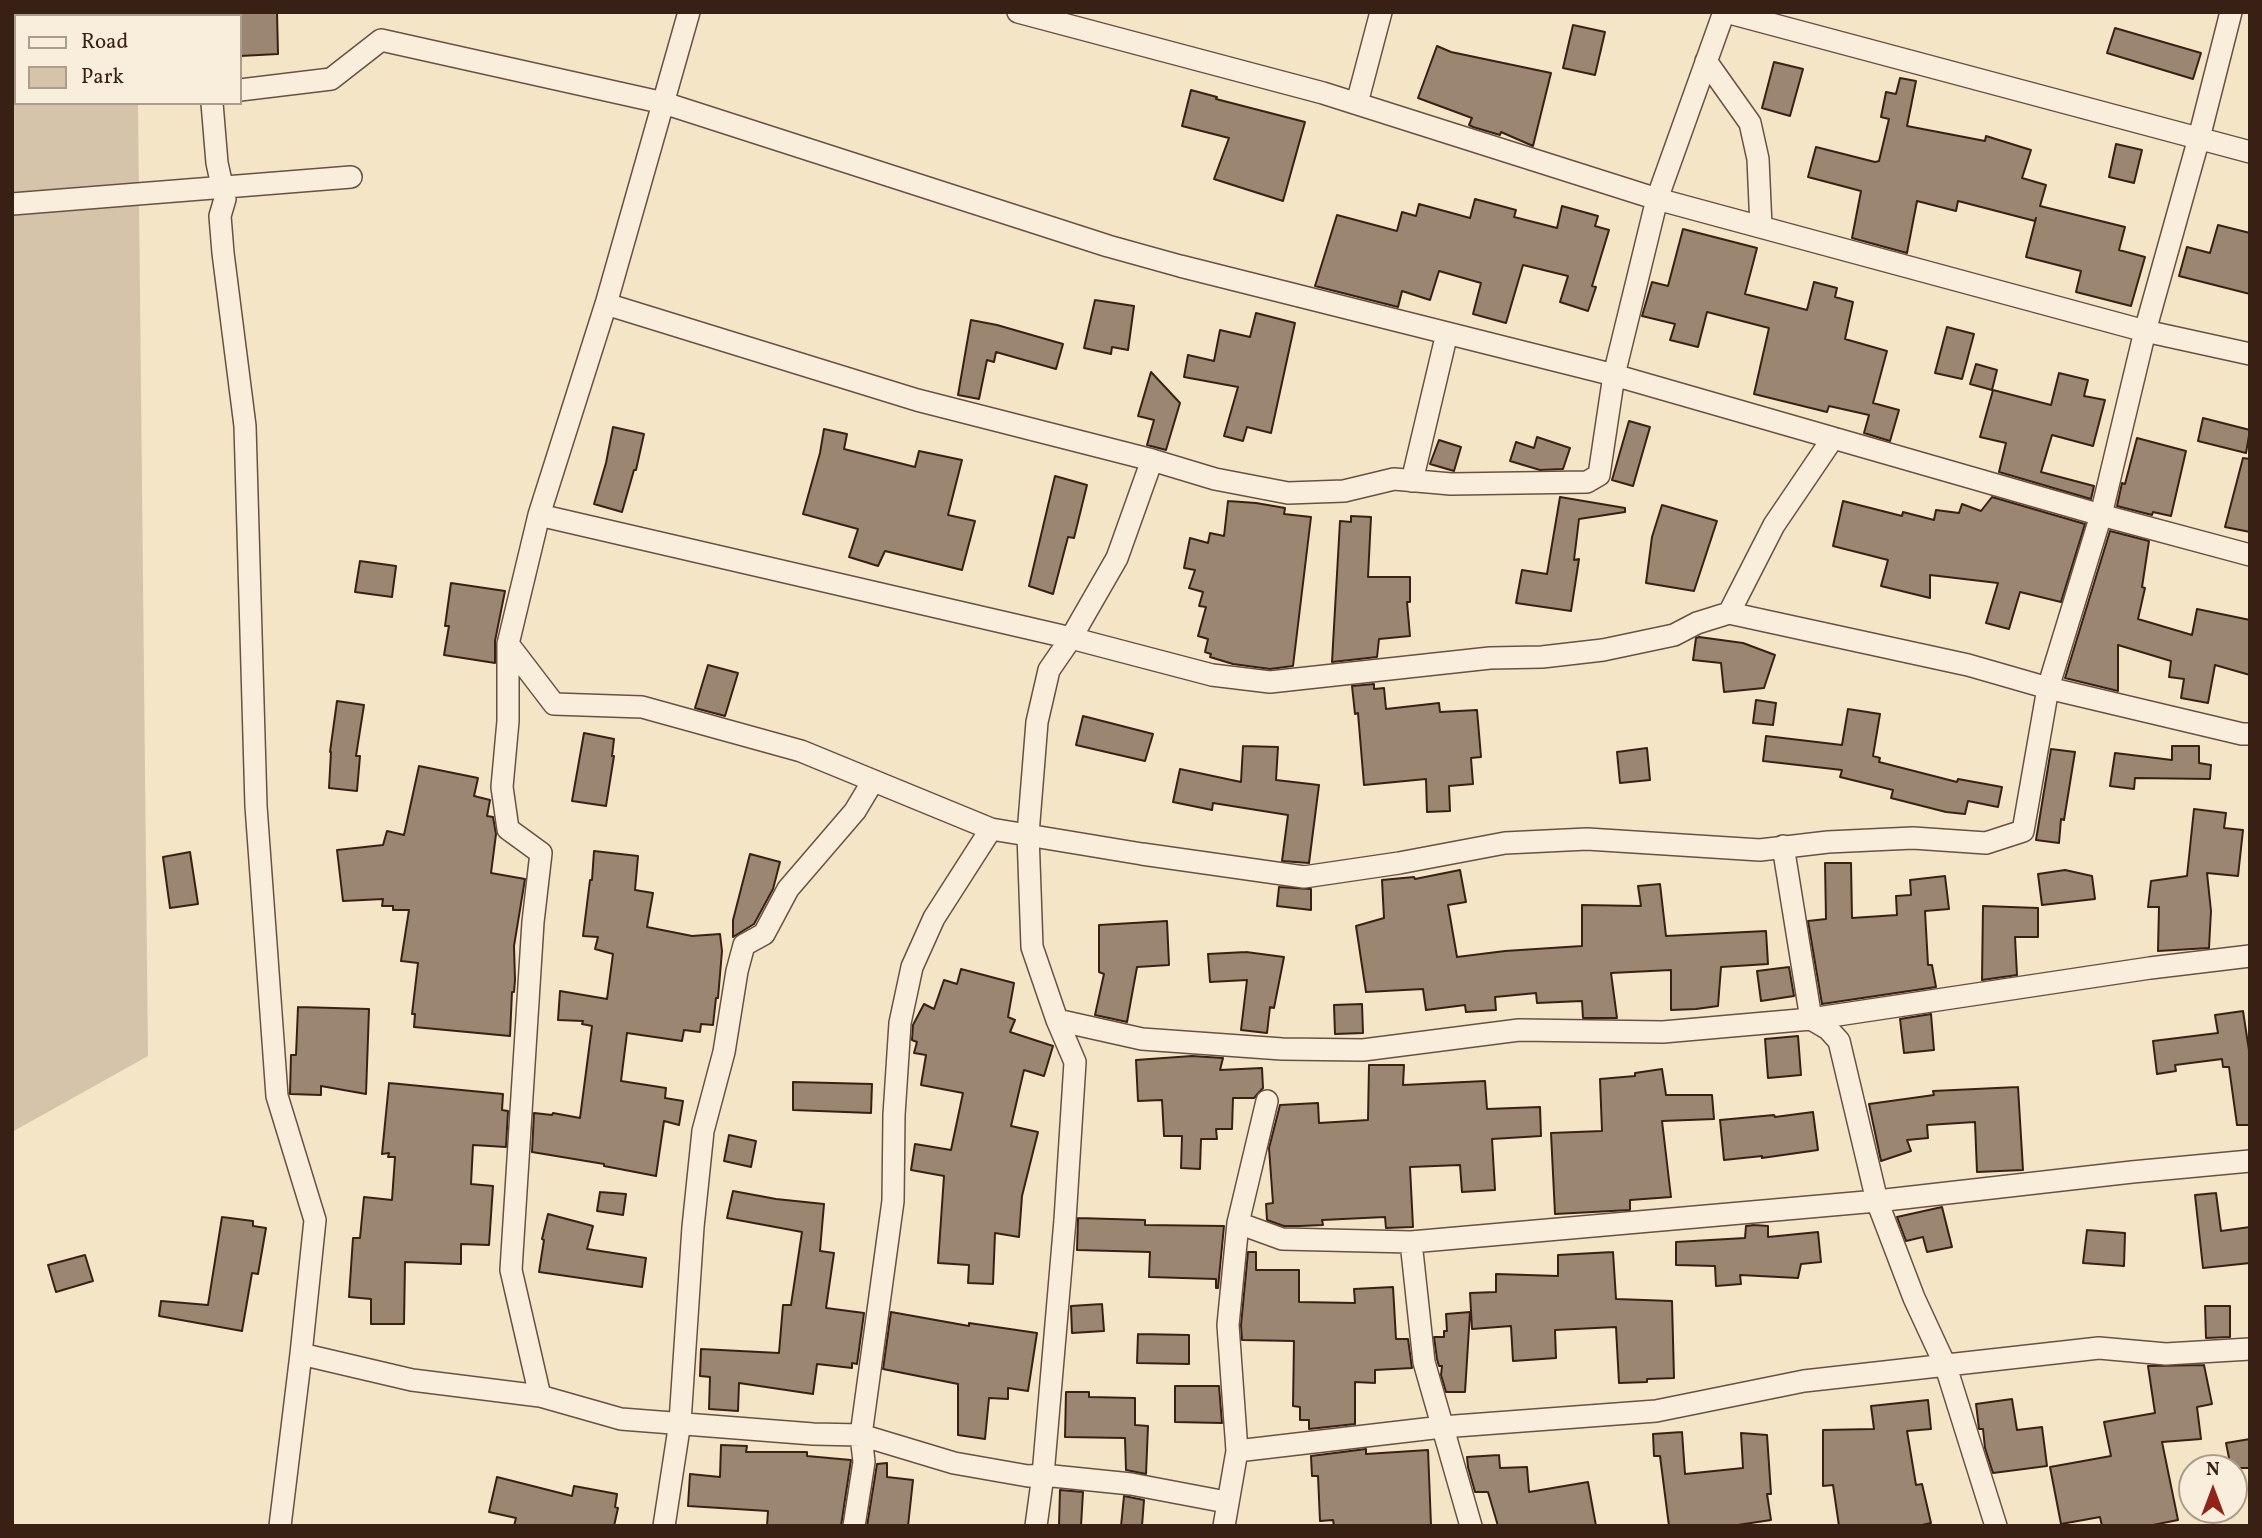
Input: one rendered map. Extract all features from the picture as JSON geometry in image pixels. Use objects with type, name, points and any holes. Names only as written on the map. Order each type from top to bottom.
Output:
[{"type":"street","points":[[540,1396],[511,1270],[532,936],[541,853],[508,829],[502,787],[508,721],[508,644],[539,516],[606,304],[689,12]]},
{"type":"street","points":[[1018,12],[1357,103],[1657,199],[2145,331],[2250,354]]},
{"type":"street","points":[[1357,103],[1381,12]]},
{"type":"street","points":[[606,304],[917,400],[1152,460],[1215,479],[1288,493],[1345,491],[1394,479],[1451,484],[1587,482],[1600,475],[1614,375],[1657,199],[1725,12],[2250,152]]},
{"type":"street","points":[[508,644],[554,704],[642,707],[801,751],[991,829],[1304,877],[1505,843],[1587,839],[1760,850],[1783,846],[1913,838],[1986,842],[2023,831],[2048,688],[2101,516],[2145,331],[2231,12]]},
{"type":"street","points":[[242,90],[331,79],[380,40],[664,103],[1108,246],[1614,375],[2101,516],[2250,555]]},
{"type":"street","points":[[1706,61],[1750,122],[1758,159],[1761,227]]},
{"type":"street","points":[[212,105],[225,199],[220,216],[223,253],[245,426],[256,806],[277,1096],[315,1220],[280,1526]]},
{"type":"street","points":[[12,204],[351,177]]},
{"type":"street","points":[[1412,481],[1447,333]]},
{"type":"street","points":[[1729,613],[1774,525],[1833,438]]},
{"type":"street","points":[[1037,1526],[1066,1206],[1075,1062],[1057,1020],[1032,947],[1028,834],[1037,722],[1049,670],[1071,638],[1117,558],[1152,460]]},
{"type":"street","points":[[539,516],[1071,638],[1212,675],[1270,682],[1490,658],[1542,657],[1603,650],[1674,635],[1697,623],[1729,613],[1968,665],[2048,688],[2250,734]]},
{"type":"street","points":[[664,1526],[680,1422],[693,1227],[703,1131],[724,1052],[737,971],[744,945],[764,934],[788,889],[855,811],[873,781]]},
{"type":"street","points":[[854,1526],[864,1462],[861,1434],[893,1201],[894,1115],[900,1023],[912,967],[934,918],[991,829]]},
{"type":"street","points":[[1783,846],[1811,1019]]},
{"type":"street","points":[[1057,1020],[1142,1039],[1282,1049],[1363,1050],[1519,1030],[1663,1032],[1811,1019],[2150,968],[2250,956]]},
{"type":"street","points":[[1811,1019],[1828,1029],[1839,1041],[1877,1201],[1913,1298],[1946,1367],[1996,1526]]},
{"type":"street","points":[[1224,1526],[1226,1502],[1237,1451],[1228,1325],[1238,1223],[1267,1101]]},
{"type":"street","points":[[1238,1223],[1282,1239],[1411,1242],[1877,1201],[2250,1161]]},
{"type":"street","points":[[1411,1242],[1424,1362],[1471,1526]]},
{"type":"street","points":[[1237,1451],[1442,1427],[1656,1411],[1804,1381],[2099,1348],[2166,1354],[2250,1349]]},
{"type":"street","points":[[301,1354],[412,1381],[540,1396],[621,1419],[813,1434],[861,1434],[954,1463],[1028,1476],[1043,1475],[1130,1484],[1226,1502]]},
{"type":"green space","points":[[12,12],[137,12],[14,14],[14,105],[138,105],[148,1056],[12,1132]]},
{"type":"building","points":[[277,12],[278,54],[242,56],[240,14]]},
{"type":"building","points":[[1573,25],[1605,32],[1595,75],[1563,68]]},
{"type":"building","points":[[2115,28],[2201,53],[2193,79],[2107,53]]},
{"type":"building","points":[[1437,46],[1451,52],[1551,73],[1533,146],[1501,132],[1500,135],[1473,127],[1469,125],[1472,118],[1418,98]]},
{"type":"building","points":[[1774,62],[1803,69],[1790,116],[1762,108]]},
{"type":"building","points":[[1900,78],[1916,81],[1907,126],[1985,141],[1986,136],[2031,150],[2022,178],[2046,185],[2040,206],[2125,227],[2119,250],[2145,257],[2131,306],[2076,292],[2081,271],[2026,257],[2036,218],[2035,221],[1958,201],[1956,211],[1917,201],[1907,253],[1852,238],[1861,191],[1808,177],[1816,147],[1879,161],[1889,119],[1881,117],[1886,92],[1896,94]]},
{"type":"building","points":[[1191,90],[1305,122],[1283,201],[1214,179],[1229,138],[1182,126]]},
{"type":"building","points":[[2116,144],[2142,150],[2134,183],[2109,177]]},
{"type":"building","points":[[1475,199],[1516,210],[1514,217],[1557,228],[1562,206],[1598,216],[1595,226],[1609,230],[1592,286],[1596,287],[1588,311],[1560,302],[1568,276],[1523,265],[1506,323],[1473,314],[1481,283],[1439,271],[1430,300],[1402,291],[1398,307],[1315,286],[1337,215],[1397,231],[1402,212],[1416,216],[1419,204],[1470,218]]},
{"type":"building","points":[[2218,225],[2250,233],[2250,294],[2179,276],[2187,247],[2210,253]]},
{"type":"building","points":[[1683,229],[1757,248],[1745,294],[1807,310],[1814,282],[1837,288],[1835,297],[1853,302],[1845,339],[1887,351],[1873,403],[1899,410],[1890,441],[1864,433],[1869,415],[1829,406],[1827,412],[1754,394],[1769,328],[1707,312],[1698,347],[1670,340],[1675,324],[1642,316],[1652,282],[1668,286]]},
{"type":"building","points":[[1095,300],[1134,306],[1128,350],[1112,347],[1111,354],[1084,348]]},
{"type":"building","points":[[1256,313],[1295,323],[1271,433],[1247,427],[1243,441],[1224,436],[1238,387],[1184,377],[1188,355],[1214,361],[1220,330],[1250,337]]},
{"type":"building","points":[[971,320],[1063,344],[1056,369],[996,352],[994,362],[987,360],[979,399],[958,395]]},
{"type":"building","points":[[1947,327],[1974,334],[1962,379],[1935,373]]},
{"type":"building","points":[[1976,364],[1997,370],[1992,390],[1970,384]]},
{"type":"building","points":[[1151,372],[1180,403],[1166,450],[1147,445],[1154,420],[1138,416]]},
{"type":"building","points":[[2059,373],[2088,380],[2084,396],[2105,400],[2093,446],[2052,435],[2041,472],[2094,486],[2091,499],[1999,472],[2006,443],[1980,437],[1993,390],[2051,405]]},
{"type":"building","points":[[2203,418],[2250,430],[2246,453],[2198,441]]},
{"type":"building","points":[[1629,421],[1650,427],[1633,486],[1612,480]]},
{"type":"building","points":[[613,427],[644,434],[622,512],[594,504]]},
{"type":"building","points":[[824,429],[847,434],[844,449],[915,467],[919,451],[962,460],[948,515],[975,521],[962,570],[885,551],[878,566],[849,557],[858,529],[803,514]]},
{"type":"building","points":[[1537,437],[1570,448],[1563,469],[1540,470],[1510,461],[1516,442],[1534,448]]},
{"type":"building","points":[[2137,438],[2186,451],[2171,516],[2153,512],[2152,515],[2117,506]]},
{"type":"building","points":[[1439,440],[1461,447],[1454,471],[1430,464]]},
{"type":"building","points":[[2243,458],[2250,459],[2250,532],[2225,527]]},
{"type":"building","points":[[1055,476],[1087,485],[1074,538],[1068,537],[1053,594],[1029,586]]},
{"type":"building","points":[[1560,497],[1625,508],[1625,512],[1579,519],[1574,560],[1579,559],[1571,611],[1516,603],[1522,570],[1547,574]]},
{"type":"building","points":[[1992,497],[2085,524],[2061,602],[2020,592],[2009,629],[1986,623],[1998,583],[1930,575],[1930,598],[1881,586],[1888,560],[1833,546],[1843,501],[1902,516],[1903,512],[1934,520],[1936,510],[1959,513],[1962,504],[1981,511]]},
{"type":"building","points":[[1228,501],[1285,508],[1284,514],[1311,517],[1293,666],[1270,669],[1233,664],[1210,657],[1211,654],[1205,652],[1208,639],[1198,636],[1206,607],[1199,606],[1203,592],[1189,588],[1195,570],[1184,568],[1190,538],[1208,543],[1210,533],[1224,536]]},
{"type":"building","points":[[1662,505],[1717,521],[1694,591],[1646,583],[1652,537]]},
{"type":"building","points":[[1351,516],[1371,517],[1368,577],[1410,577],[1410,602],[1407,602],[1410,636],[1379,639],[1377,657],[1332,662],[1340,521],[1351,522]]},
{"type":"building","points":[[2110,531],[2149,541],[2142,587],[2145,588],[2138,619],[2192,635],[2197,609],[2250,620],[2250,675],[2215,665],[2208,703],[2181,698],[2184,679],[2169,677],[2171,661],[2118,645],[2118,691],[2065,678]]},
{"type":"building","points":[[360,561],[396,566],[392,597],[355,592]]},
{"type":"building","points":[[451,583],[505,591],[495,641],[495,663],[444,655],[449,626],[445,626]]},
{"type":"building","points":[[1696,638],[1743,643],[1775,655],[1764,688],[1724,692],[1721,663],[1693,660]]},
{"type":"building","points":[[708,665],[738,673],[725,716],[695,708]]},
{"type":"building","points":[[1374,684],[1374,689],[1384,688],[1386,709],[1439,703],[1440,712],[1477,710],[1481,757],[1471,758],[1473,784],[1449,786],[1450,811],[1427,812],[1426,779],[1364,785],[1358,713],[1355,714],[1352,686]]},
{"type":"building","points":[[1756,700],[1776,703],[1773,725],[1753,723]]},
{"type":"building","points":[[337,701],[364,705],[356,756],[360,756],[357,791],[329,788],[330,752]]},
{"type":"building","points":[[1848,709],[1880,714],[1873,756],[1880,758],[1879,762],[1957,782],[1958,779],[2002,787],[1998,807],[1968,801],[1965,814],[1946,812],[1891,798],[1893,790],[1840,777],[1842,770],[1763,761],[1766,736],[1842,745]]},
{"type":"building","points":[[1083,716],[1153,734],[1145,761],[1076,745]]},
{"type":"building","points":[[584,733],[614,739],[606,806],[572,801]]},
{"type":"building","points":[[1243,746],[1278,747],[1276,780],[1319,785],[1309,863],[1282,861],[1288,815],[1213,803],[1212,810],[1173,802],[1180,769],[1241,782]]},
{"type":"building","points":[[2172,746],[2199,746],[2199,763],[2211,765],[2210,779],[2135,778],[2134,789],[2110,786],[2115,753],[2172,760]]},
{"type":"building","points":[[1647,748],[1650,780],[1620,783],[1617,752]]},
{"type":"building","points":[[2051,749],[2075,752],[2064,820],[2061,819],[2059,843],[2036,840]]},
{"type":"building","points":[[419,766],[478,778],[474,796],[490,800],[487,816],[493,817],[496,834],[491,873],[525,879],[514,946],[515,980],[510,1036],[414,1027],[415,1014],[412,1014],[418,963],[401,961],[409,910],[393,910],[393,906],[382,906],[383,899],[343,901],[337,850],[383,845],[387,831],[404,835]]},
{"type":"building","points":[[2194,809],[2226,813],[2224,828],[2243,830],[2238,876],[2207,873],[2211,911],[2209,948],[2158,951],[2159,907],[2148,907],[2151,881],[2187,876]]},
{"type":"building","points":[[594,851],[638,856],[635,890],[653,893],[647,927],[692,936],[720,934],[722,951],[713,1025],[701,1024],[700,1032],[684,1030],[682,1041],[627,1033],[621,1081],[666,1088],[665,1098],[683,1101],[679,1125],[664,1121],[656,1176],[532,1152],[534,1113],[580,1118],[592,1026],[582,1024],[583,1021],[558,1020],[560,991],[607,999],[613,954],[595,949],[598,937],[583,936]]},
{"type":"building","points":[[190,852],[198,904],[170,908],[163,857]]},
{"type":"building","points":[[750,854],[780,862],[773,889],[754,924],[733,937],[733,920]]},
{"type":"building","points":[[1825,863],[1851,863],[1852,918],[1897,915],[1896,896],[1911,895],[1910,880],[1945,876],[1949,909],[1925,911],[1928,965],[1932,965],[1936,987],[1822,1004],[1808,921],[1826,919]]},
{"type":"building","points":[[1460,870],[1466,902],[1448,905],[1457,957],[1582,946],[1582,905],[1641,906],[1638,886],[1660,884],[1666,936],[1766,931],[1768,964],[1721,967],[1718,1006],[1696,1009],[1671,1010],[1671,970],[1611,973],[1617,1018],[1583,1018],[1582,1001],[1537,1003],[1536,993],[1495,997],[1496,1010],[1466,1012],[1465,1005],[1426,1010],[1423,989],[1366,992],[1356,926],[1384,918],[1382,880],[1415,879]]},
{"type":"building","points":[[2065,870],[2092,876],[2095,899],[2042,905],[2038,874]]},
{"type":"building","points":[[1279,887],[1311,889],[1311,910],[1277,906]]},
{"type":"building","points":[[1983,906],[2038,908],[2038,937],[2015,937],[2017,975],[1982,980]]},
{"type":"building","points":[[1167,921],[1169,965],[1137,967],[1127,1022],[1095,1015],[1104,974],[1099,972],[1099,925]]},
{"type":"building","points":[[1246,952],[1284,957],[1274,1008],[1270,1007],[1267,1033],[1241,1030],[1247,980],[1210,982],[1208,954]]},
{"type":"building","points":[[1789,967],[1794,996],[1761,1001],[1757,971]]},
{"type":"building","points":[[961,969],[1014,983],[1008,1017],[1015,1020],[1010,1032],[1053,1046],[1044,1076],[1024,1070],[1011,1126],[1038,1132],[1022,1196],[1019,1237],[995,1233],[993,1284],[968,1283],[969,1265],[938,1263],[944,1176],[911,1170],[915,1144],[951,1150],[963,1093],[921,1085],[926,1055],[914,1053],[917,1042],[912,1040],[913,1025],[924,1004],[934,1009],[944,980],[957,984]]},
{"type":"building","points":[[1362,1004],[1363,1033],[1335,1034],[1334,1005]]},
{"type":"building","points":[[298,1007],[369,1009],[366,1094],[321,1086],[321,1095],[290,1094],[291,1055],[296,1055]]},
{"type":"building","points":[[2243,1011],[2250,1057],[2250,1125],[2237,1125],[2229,1067],[2223,1067],[2222,1059],[2175,1065],[2176,1071],[2157,1074],[2153,1041],[2218,1033],[2215,1015]]},
{"type":"building","points":[[1931,1014],[1934,1050],[1904,1053],[1900,1019]]},
{"type":"building","points":[[1798,1036],[1801,1075],[1768,1078],[1765,1039]]},
{"type":"building","points":[[1192,1056],[1223,1058],[1220,1070],[1262,1068],[1263,1088],[1254,1098],[1233,1098],[1232,1129],[1216,1129],[1217,1139],[1201,1139],[1200,1169],[1181,1168],[1182,1136],[1164,1136],[1162,1100],[1138,1101],[1136,1060]]},
{"type":"building","points":[[1369,1065],[1404,1065],[1403,1085],[1485,1081],[1487,1109],[1540,1107],[1541,1136],[1492,1139],[1495,1190],[1462,1192],[1460,1165],[1410,1167],[1413,1227],[1386,1228],[1385,1217],[1322,1220],[1323,1225],[1300,1226],[1284,1226],[1267,1220],[1266,1204],[1273,1203],[1269,1148],[1280,1105],[1318,1103],[1319,1123],[1368,1120]]},
{"type":"building","points":[[1662,1069],[1666,1095],[1712,1095],[1714,1119],[1662,1121],[1671,1197],[1630,1200],[1630,1210],[1555,1214],[1551,1133],[1602,1131],[1600,1079],[1635,1076],[1635,1073]]},
{"type":"building","points":[[793,1082],[872,1084],[871,1113],[793,1110]]},
{"type":"building","points":[[389,1083],[503,1094],[502,1110],[508,1111],[506,1147],[473,1145],[471,1184],[493,1186],[489,1245],[461,1244],[461,1264],[405,1262],[404,1324],[371,1324],[371,1299],[349,1297],[353,1238],[360,1238],[364,1197],[392,1200],[395,1157],[388,1157],[389,1153],[382,1154]]},
{"type":"building","points":[[2018,1087],[2023,1170],[1977,1172],[1975,1122],[1927,1125],[1928,1138],[1907,1140],[1911,1151],[1881,1161],[1869,1104],[1934,1095],[1933,1091]]},
{"type":"building","points":[[1813,1112],[1818,1150],[1724,1160],[1720,1120]]},
{"type":"building","points":[[729,1135],[756,1141],[751,1167],[724,1161]]},
{"type":"building","points":[[733,1191],[824,1204],[820,1251],[834,1253],[826,1308],[864,1313],[857,1364],[852,1363],[852,1368],[817,1364],[813,1394],[739,1383],[738,1411],[709,1409],[710,1377],[700,1376],[701,1349],[779,1353],[783,1305],[791,1305],[802,1232],[727,1218]]},
{"type":"building","points":[[600,1192],[626,1194],[623,1215],[597,1211]]},
{"type":"building","points":[[2216,1193],[2221,1231],[2250,1227],[2250,1263],[2203,1268],[2195,1195]]},
{"type":"building","points":[[1942,1207],[1952,1247],[1927,1252],[1923,1237],[1906,1241],[1897,1217]]},
{"type":"building","points":[[548,1214],[593,1226],[587,1249],[646,1258],[642,1287],[539,1272]]},
{"type":"building","points":[[222,1217],[253,1221],[253,1226],[266,1228],[258,1274],[252,1273],[242,1331],[159,1316],[161,1301],[208,1305]]},
{"type":"building","points":[[1078,1218],[1145,1220],[1145,1225],[1224,1226],[1218,1288],[1216,1279],[1149,1277],[1150,1252],[1077,1250]]},
{"type":"building","points":[[1746,1226],[1768,1226],[1768,1237],[1818,1232],[1821,1262],[1801,1264],[1798,1278],[1740,1275],[1741,1284],[1716,1286],[1715,1266],[1676,1265],[1676,1242],[1745,1238]]},
{"type":"building","points":[[2087,1230],[2125,1233],[2124,1266],[2083,1263]]},
{"type":"building","points":[[1248,1252],[1256,1252],[1256,1270],[1299,1270],[1299,1302],[1355,1303],[1354,1289],[1393,1287],[1396,1339],[1408,1339],[1412,1368],[1375,1370],[1375,1383],[1355,1382],[1355,1424],[1309,1429],[1309,1420],[1300,1420],[1300,1407],[1293,1406],[1294,1341],[1242,1340]]},
{"type":"building","points":[[1613,1252],[1616,1299],[1672,1301],[1674,1378],[1619,1383],[1616,1327],[1555,1330],[1556,1358],[1513,1361],[1511,1326],[1472,1329],[1470,1293],[1496,1292],[1496,1274],[1558,1276],[1558,1255]]},
{"type":"building","points":[[85,1255],[93,1281],[56,1292],[48,1265]]},
{"type":"building","points":[[1102,1304],[1104,1331],[1072,1333],[1071,1306]]},
{"type":"building","points":[[2205,1306],[2230,1306],[2230,1337],[2206,1338]]},
{"type":"building","points":[[891,1312],[969,1326],[969,1323],[1037,1333],[1028,1391],[1008,1388],[1008,1399],[989,1398],[985,1439],[958,1435],[958,1384],[883,1369]]},
{"type":"building","points":[[1470,1312],[1465,1392],[1446,1392],[1434,1337],[1444,1337],[1444,1331],[1447,1331],[1446,1314]]},
{"type":"building","points":[[1138,1334],[1189,1335],[1189,1364],[1137,1363]]},
{"type":"building","points":[[2204,1365],[2212,1404],[2197,1407],[2201,1439],[2162,1442],[2178,1520],[2148,1526],[2102,1526],[2100,1517],[2061,1524],[2050,1467],[2111,1456],[2104,1422],[2155,1413],[2148,1366]]},
{"type":"building","points":[[1175,1386],[1219,1386],[1222,1423],[1175,1422]]},
{"type":"building","points":[[1066,1392],[1089,1392],[1089,1397],[1135,1398],[1135,1425],[1148,1426],[1146,1474],[1126,1470],[1125,1438],[1065,1437]]},
{"type":"building","points":[[2012,1399],[2017,1430],[2042,1427],[2047,1466],[1993,1473],[1985,1448],[1983,1429],[1979,1429],[1976,1404]]},
{"type":"building","points":[[1928,1400],[1931,1429],[1907,1431],[1916,1485],[1922,1484],[1931,1523],[1918,1526],[1839,1526],[1833,1485],[1823,1486],[1823,1430],[1874,1429],[1871,1406]]},
{"type":"building","points":[[1682,1432],[1685,1474],[1743,1468],[1741,1433],[1767,1435],[1771,1494],[1767,1494],[1771,1520],[1731,1526],[1669,1526],[1660,1456],[1654,1456],[1653,1434]]},
{"type":"building","points":[[2250,1439],[2250,1468],[2248,1454],[2228,1454],[2226,1443]]},
{"type":"building","points":[[721,1445],[747,1446],[746,1452],[807,1452],[807,1456],[851,1460],[841,1526],[767,1526],[768,1511],[688,1506],[690,1474],[720,1477]]},
{"type":"building","points":[[1366,1449],[1366,1454],[1428,1450],[1431,1525],[1334,1526],[1333,1520],[1320,1521],[1318,1476],[1312,1476],[1311,1456]]},
{"type":"building","points":[[1499,1455],[1500,1468],[1527,1467],[1529,1492],[1588,1482],[1596,1526],[1498,1526],[1488,1492],[1475,1492],[1467,1457]]},
{"type":"building","points":[[887,1463],[887,1477],[913,1480],[908,1526],[867,1526],[877,1464]]},
{"type":"building","points":[[497,1477],[572,1496],[574,1486],[617,1494],[615,1507],[618,1508],[614,1526],[514,1526],[516,1518],[489,1512]]},
{"type":"building","points":[[1060,1490],[1083,1492],[1081,1526],[1059,1526]]},
{"type":"building","points":[[1124,1496],[1144,1500],[1142,1526],[1121,1526]]}]
